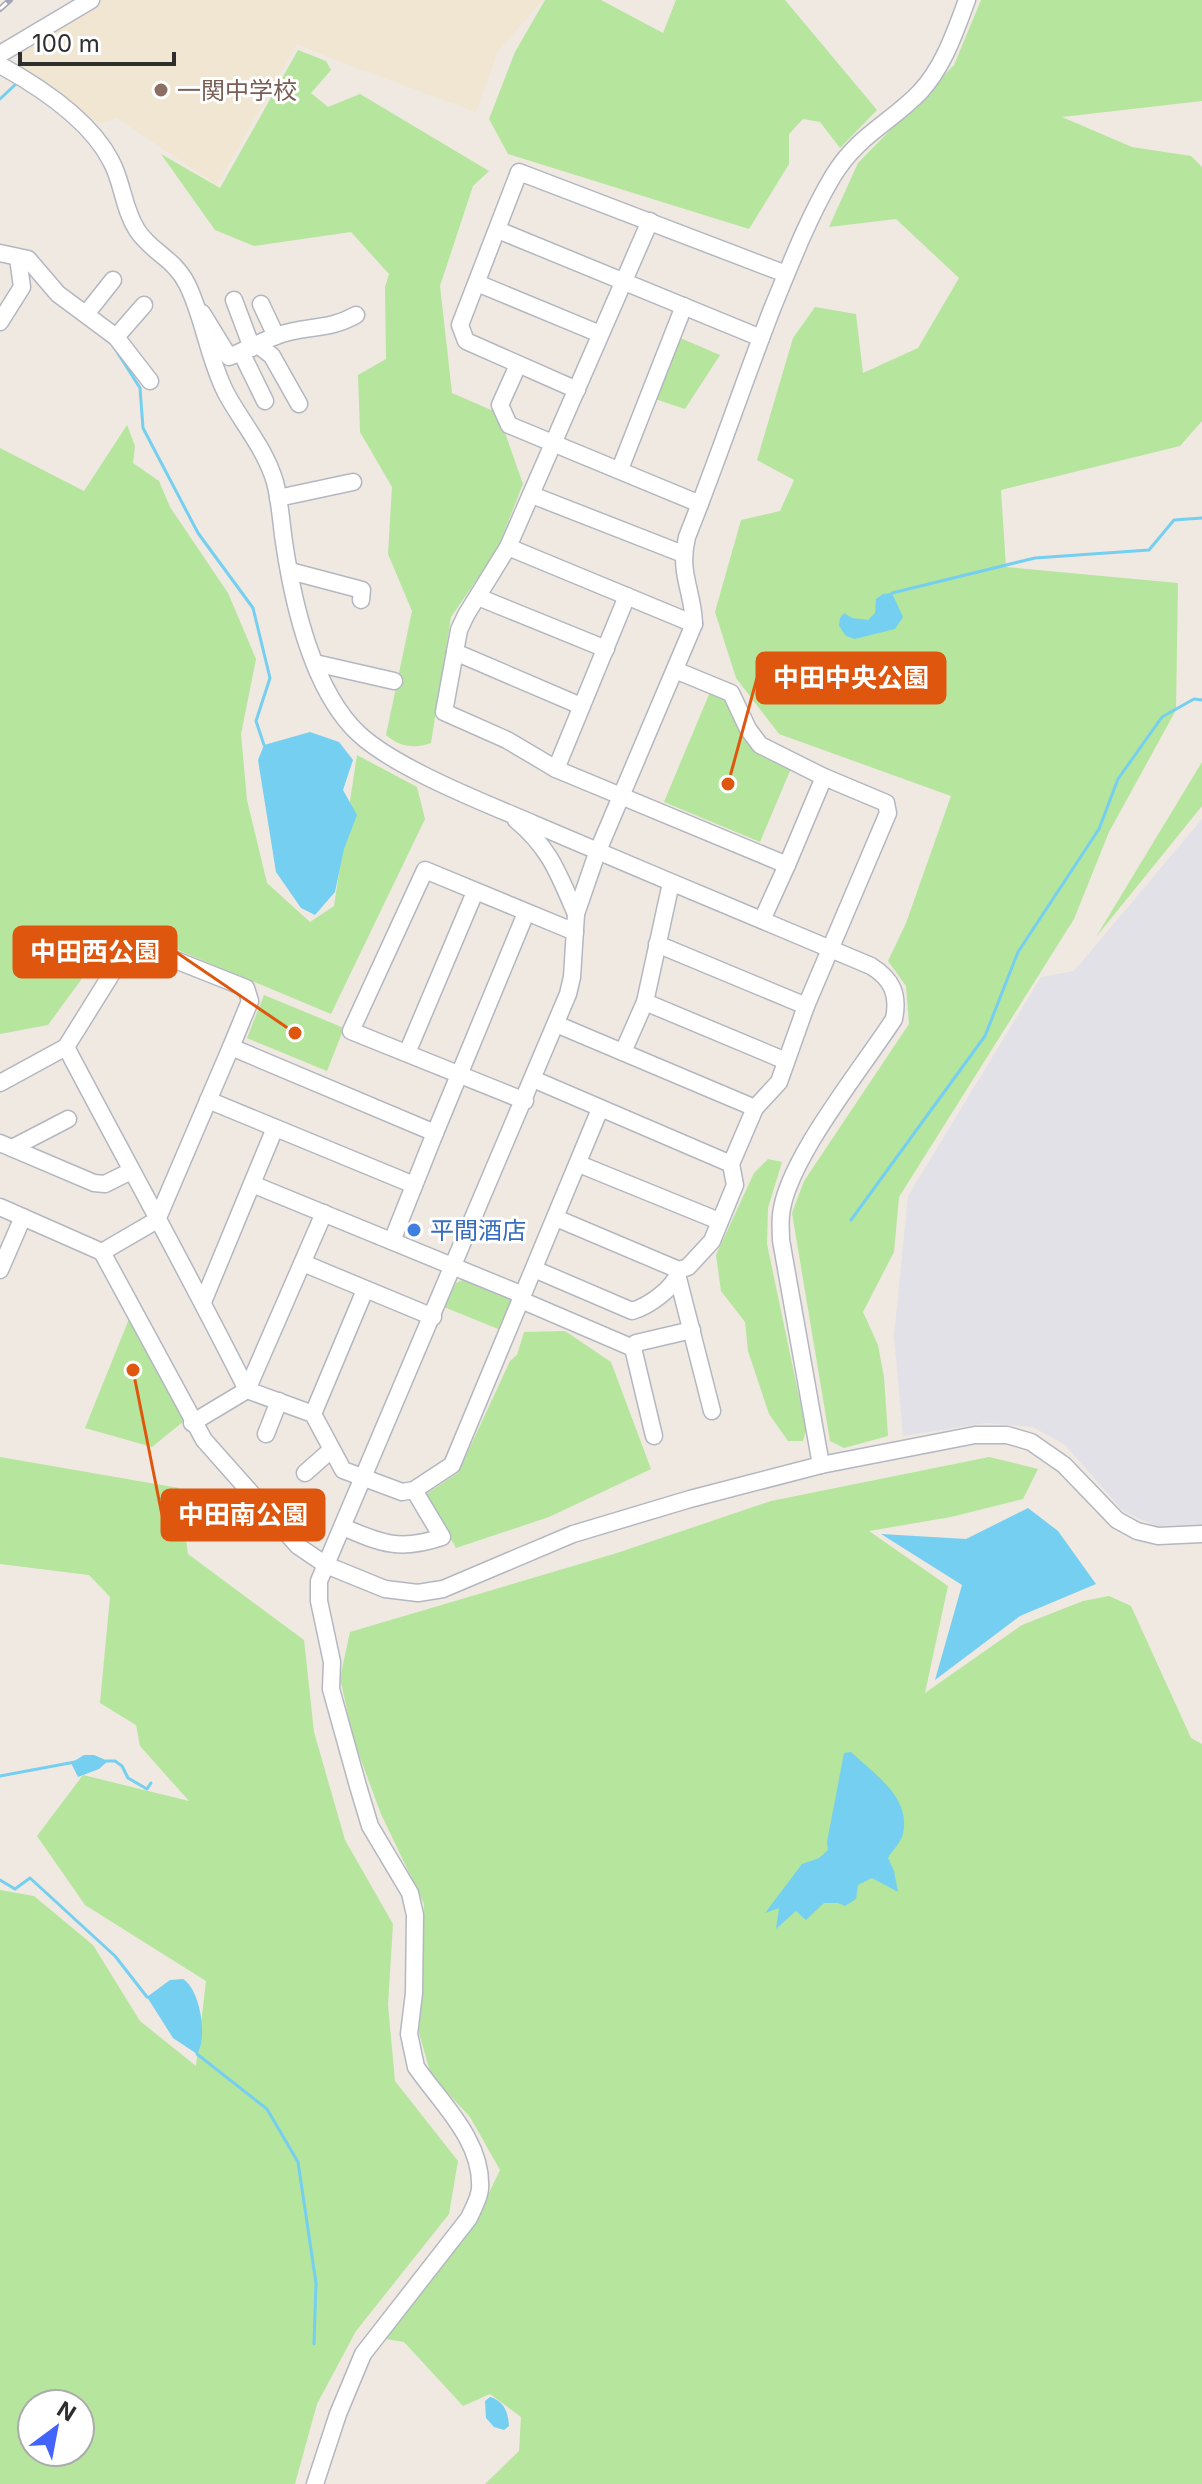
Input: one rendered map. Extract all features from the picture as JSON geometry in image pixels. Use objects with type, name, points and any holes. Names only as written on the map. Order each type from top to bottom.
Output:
[{"type":"street","points":[[91,0],[1,65],[86,125],[113,164],[125,209],[139,233],[172,262],[188,286],[210,357],[227,394],[264,455],[275,482],[290,571],[315,663],[335,704],[359,734],[409,766],[505,812],[830,949],[884,974],[892,984],[896,1010],[894,1019],[805,1155],[786,1194],[781,1215],[781,1240],[821,1465]]},
{"type":"street","points":[[315,2484],[338,2414],[363,2354],[469,2218],[480,2192],[479,2162],[470,2141],[416,2067],[412,2052],[409,2034],[414,1993],[415,1915],[410,1893],[370,1826],[331,1689],[332,1662],[319,1601],[319,1581],[556,1024],[572,977],[576,914],[597,853],[694,624],[694,609],[683,574],[683,554],[761,338],[807,222],[852,150],[873,130],[898,113],[937,71],[967,0]]},
{"type":"street","points":[[577,390],[466,341],[460,325],[519,172],[786,274]]},
{"type":"street","points":[[650,221],[508,547],[459,630],[444,712],[507,740],[556,769],[787,865]]},
{"type":"street","points":[[498,230],[761,338]]},
{"type":"street","points":[[0,253],[28,259],[58,294],[116,337],[150,381]]},
{"type":"street","points":[[0,322],[22,287],[18,258]]},
{"type":"street","points":[[86,314],[113,280]]},
{"type":"street","points":[[477,283],[600,334]]},
{"type":"street","points":[[234,300],[265,401]]},
{"type":"street","points":[[194,303],[229,357],[276,336],[340,324],[356,315]]},
{"type":"street","points":[[261,304],[276,336]]},
{"type":"street","points":[[116,337],[144,305]]},
{"type":"street","points":[[620,469],[684,306]]},
{"type":"street","points":[[250,348],[272,356],[299,404]]},
{"type":"street","points":[[518,365],[500,405],[509,425],[700,504]]},
{"type":"street","points":[[278,498],[353,482]]},
{"type":"street","points":[[532,495],[683,554]]},
{"type":"street","points":[[508,547],[694,624]]},
{"type":"street","points":[[290,571],[362,590],[361,600]]},
{"type":"street","points":[[556,769],[627,596]]},
{"type":"street","points":[[478,597],[606,649]]},
{"type":"street","points":[[455,652],[581,706]]},
{"type":"street","points":[[315,663],[394,681]]},
{"type":"street","points":[[534,1269],[632,1311],[644,1307],[712,1241],[735,1185],[731,1164],[755,1108],[779,1082],[806,1006],[888,813],[886,803],[760,745],[748,729],[731,693],[675,670]]},
{"type":"street","points":[[762,920],[824,777]]},
{"type":"street","points":[[505,812],[549,854],[576,914]]},
{"type":"street","points":[[525,1101],[351,1031],[425,870],[575,932]]},
{"type":"street","points":[[623,1052],[645,1002],[671,883]]},
{"type":"street","points":[[407,1053],[475,892]]},
{"type":"street","points":[[392,1241],[526,913]]},
{"type":"street","points":[[657,944],[806,1006]]},
{"type":"street","points":[[0,1083],[66,1047],[114,970],[140,946],[246,988],[250,1001],[157,1220],[102,1252]]},
{"type":"street","points":[[645,1002],[786,1061]]},
{"type":"street","points":[[556,1024],[755,1108]]},
{"type":"street","points":[[66,1047],[247,1390],[313,1414],[343,1470],[402,1492],[414,1490],[452,1465],[600,1109]]},
{"type":"street","points":[[231,1047],[435,1133]]},
{"type":"street","points":[[533,1079],[731,1164]]},
{"type":"street","points":[[208,1100],[414,1185]]},
{"type":"street","points":[[6,1145],[68,1119]]},
{"type":"street","points":[[203,1302],[275,1128]]},
{"type":"street","points":[[6,1145],[94,1183],[105,1184],[131,1171]]},
{"type":"street","points":[[579,1164],[719,1221]]},
{"type":"street","points":[[252,1184],[454,1266],[633,1348]]},
{"type":"street","points":[[0,1207],[102,1252],[192,1423],[221,1460],[298,1546],[326,1565],[385,1589],[418,1593],[443,1589],[573,1534],[690,1499],[821,1465],[975,1435],[1007,1435],[1031,1442],[1064,1465],[1117,1520],[1137,1531],[1158,1536],[1202,1534]]},
{"type":"street","points":[[192,1423],[247,1390],[324,1213]]},
{"type":"street","points":[[0,1270],[23,1217]]},
{"type":"street","points":[[556,1218],[678,1274]]},
{"type":"street","points":[[303,1263],[433,1317]]},
{"type":"street","points":[[678,1274],[712,1411]]},
{"type":"street","points":[[313,1414],[365,1290]]},
{"type":"street","points":[[654,1436],[633,1348],[636,1343],[692,1330]]},
{"type":"street","points":[[266,1434],[279,1401]]},
{"type":"street","points":[[305,1473],[331,1450]]},
{"type":"street","points":[[343,1527],[376,1542],[400,1546],[420,1545],[442,1537],[414,1490]]},
{"type":"shaded area","name":"一関中学校","points":[[102,0],[543,0],[498,51],[476,112],[297,44],[217,185],[117,118],[100,124],[21,69],[21,49]]},
{"type":"shaded area","points":[[1202,819],[1202,1526],[1198,1529],[1158,1527],[1123,1511],[1065,1445],[1033,1427],[986,1423],[903,1436],[894,1336],[908,1196],[1041,977],[1074,971]]},
{"type":"green space","points":[[545,0],[601,0],[663,33],[676,0],[785,0],[877,110],[840,148],[820,122],[803,119],[789,134],[789,164],[749,229],[508,154],[489,119],[515,52]]},
{"type":"green space","points":[[981,0],[1202,0],[1202,101],[1062,117],[1132,147],[1191,156],[1202,167],[1202,421],[1180,446],[1001,490],[1006,567],[1178,583],[1176,710],[1109,832],[1074,919],[899,1197],[894,1252],[863,1312],[878,1345],[884,1377],[888,1436],[844,1448],[830,1441],[792,1213],[804,1181],[909,1024],[906,986],[888,961],[906,923],[951,796],[779,734],[736,678],[715,612],[741,520],[780,511],[794,480],[757,460],[793,338],[815,307],[856,314],[863,373],[918,348],[959,278],[896,219],[829,227],[858,163],[954,65]]},
{"type":"green space","points":[[298,50],[326,61],[331,70],[311,93],[328,107],[360,94],[489,171],[473,186],[440,286],[452,393],[498,413],[523,484],[497,550],[451,617],[431,743],[419,746],[407,746],[386,735],[412,611],[388,554],[392,487],[360,432],[358,375],[386,359],[385,287],[389,274],[351,232],[254,246],[215,230],[161,154],[220,188]]},
{"type":"green space","points":[[678,337],[720,355],[685,409],[652,398]]},
{"type":"green space","points":[[127,425],[135,446],[133,463],[159,481],[170,507],[228,593],[256,659],[241,734],[247,800],[267,883],[310,922],[334,906],[357,755],[417,787],[425,819],[331,1014],[142,935],[89,969],[48,1025],[0,1034],[0,448],[84,491]]},
{"type":"green space","points":[[710,692],[723,698],[751,748],[792,766],[760,842],[664,802]]},
{"type":"green space","points":[[1202,762],[1202,806],[1096,937]]},
{"type":"green space","points":[[264,995],[344,1028],[327,1071],[247,1038]]},
{"type":"green space","points":[[768,1159],[782,1162],[768,1208],[767,1244],[806,1430],[803,1441],[788,1441],[769,1414],[748,1351],[745,1322],[721,1291],[716,1255],[754,1173]]},
{"type":"green space","points":[[469,1277],[509,1295],[513,1304],[503,1331],[444,1307],[456,1283]]},
{"type":"green space","points":[[129,1319],[184,1421],[152,1447],[85,1428]]},
{"type":"green space","points":[[565,1331],[611,1362],[651,1469],[549,1517],[456,1548],[426,1494],[458,1473],[510,1361],[517,1355],[524,1332]]},
{"type":"green space","points":[[0,1457],[179,1488],[188,1554],[304,1640],[314,1732],[345,1840],[393,1924],[388,2005],[395,2081],[458,2161],[449,2214],[356,2331],[317,2404],[295,2484],[0,2484],[0,1890],[34,1896],[93,1945],[140,2021],[196,2066],[206,1981],[85,1905],[37,1836],[83,1775],[189,1801],[140,1746],[136,1725],[100,1703],[110,1597],[89,1575],[0,1564]]},
{"type":"green space","points":[[989,1457],[1038,1469],[1023,1499],[951,1517],[869,1531],[948,1586],[925,1693],[1022,1625],[1083,1601],[1109,1596],[1131,1606],[1191,1738],[1202,1744],[1202,2484],[485,2484],[519,2451],[521,2417],[490,2394],[463,2406],[404,2342],[386,2339],[472,2228],[500,2170],[470,2117],[431,2075],[419,2033],[424,1904],[381,1814],[354,1741],[340,1678],[350,1632],[617,1553],[771,1501]]},
{"type":"water","points":[[892,593],[903,617],[895,629],[855,639],[846,636],[839,626],[844,613],[852,618],[868,620],[875,613],[876,599]]},
{"type":"water","points":[[310,732],[339,742],[353,760],[343,790],[357,815],[344,849],[335,892],[315,915],[301,908],[276,872],[258,760],[264,745]]},
{"type":"water","points":[[1028,1508],[1058,1531],[1096,1584],[1020,1616],[935,1680],[962,1585],[881,1534],[966,1539]]},
{"type":"water","points":[[851,1752],[890,1788],[902,1811],[902,1837],[888,1858],[898,1892],[872,1878],[858,1885],[856,1899],[845,1906],[824,1903],[806,1920],[796,1911],[776,1929],[779,1908],[765,1913],[802,1864],[819,1858],[828,1850],[844,1753]]},
{"type":"water","points":[[84,1755],[94,1755],[108,1761],[99,1769],[78,1777],[71,1763]]},
{"type":"water","points":[[183,1979],[189,1984],[198,2003],[202,2037],[197,2054],[173,2038],[147,1997],[170,1980]]},
{"type":"water","points":[[490,2397],[499,2401],[506,2412],[509,2426],[504,2430],[494,2427],[486,2418],[485,2401]]},
{"type":"waterway","points":[[0,99],[17,83]]},
{"type":"waterway","points":[[104,338],[112,344],[140,388],[143,428],[198,533],[253,608],[270,678],[256,721],[264,745]]},
{"type":"waterway","points":[[892,593],[1035,558],[1149,550],[1174,520],[1202,518]]},
{"type":"waterway","points":[[851,1220],[985,1036],[1018,952],[1099,829],[1118,779],[1162,717],[1194,699],[1202,700]]},
{"type":"waterway","points":[[106,1761],[115,1761],[122,1766],[128,1778],[147,1789],[151,1783]]},
{"type":"waterway","points":[[0,1776],[75,1762]]},
{"type":"waterway","points":[[0,1880],[15,1889],[30,1878],[115,1956],[147,1997]]},
{"type":"waterway","points":[[197,2054],[267,2109],[298,2162],[316,2283],[314,2344]]},
{"type":"railway","points":[[0,9],[10,0]]},
{"type":"place","name":"一関中学校","points":[[161,90]]},
{"type":"place","name":"中田中央公園","points":[[728,784]]},
{"type":"place","name":"中田西公園","points":[[295,1033]]},
{"type":"place","name":"平間酒店","points":[[414,1230]]},
{"type":"place","name":"中田南公園","points":[[133,1370]]}]
